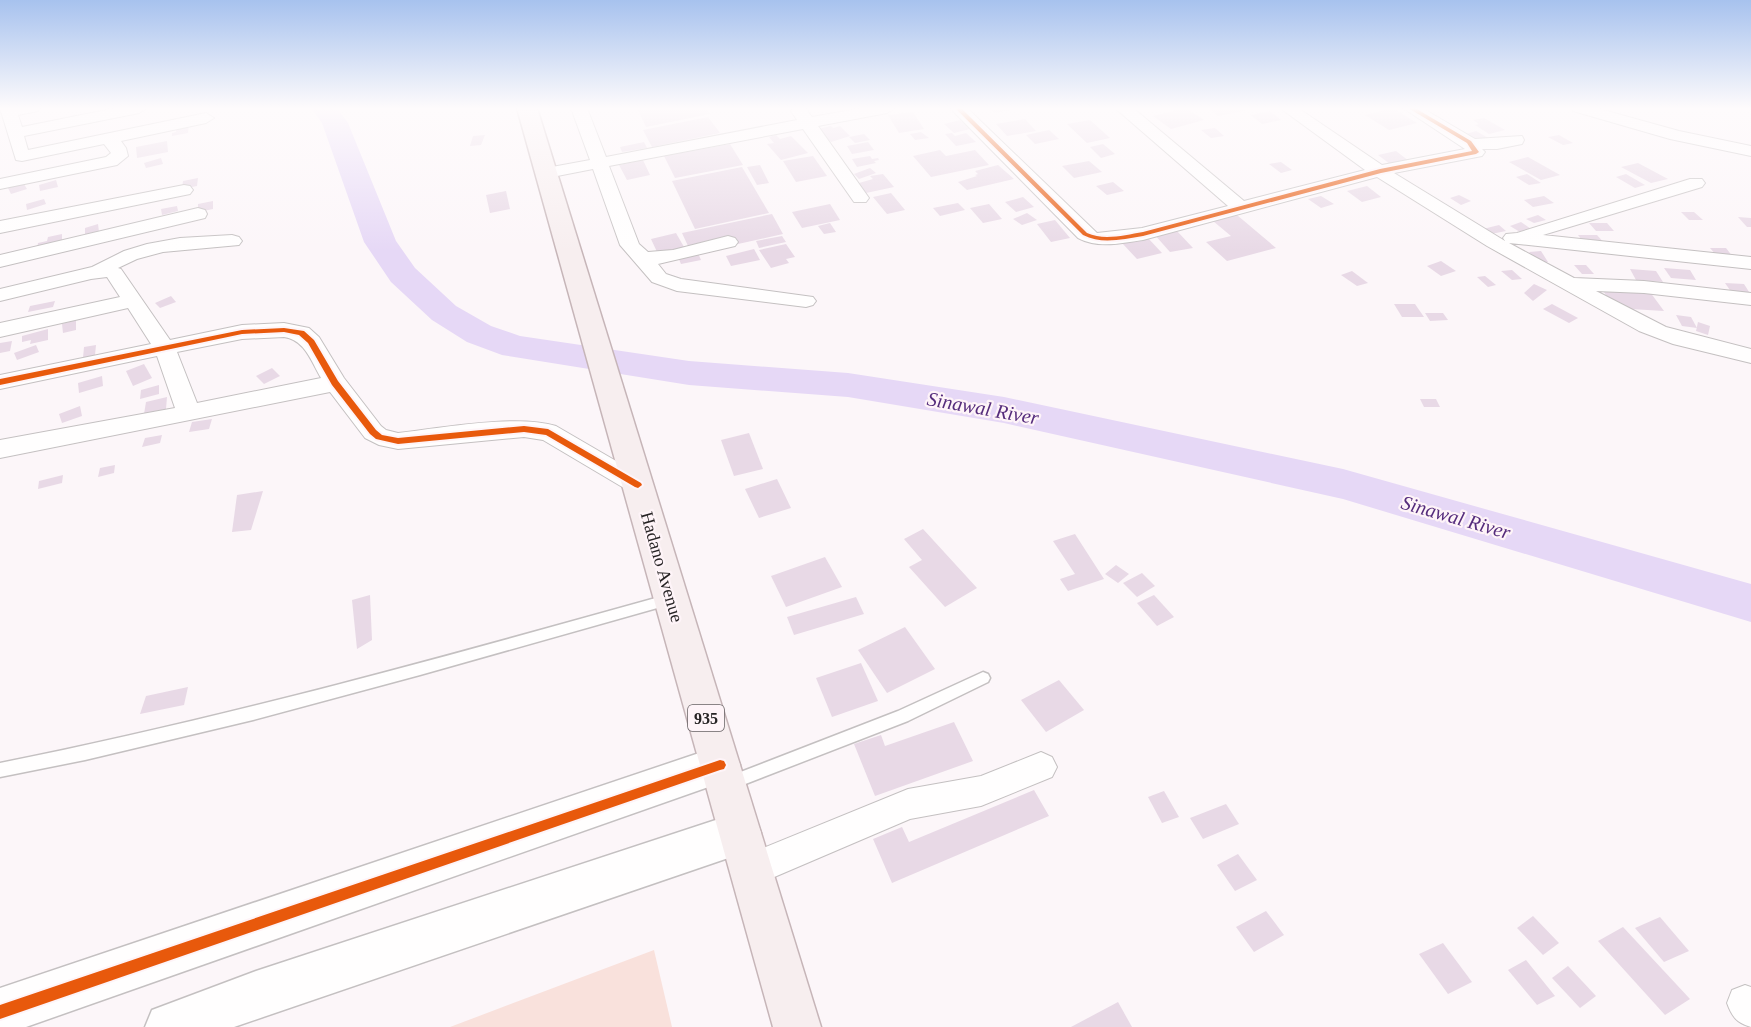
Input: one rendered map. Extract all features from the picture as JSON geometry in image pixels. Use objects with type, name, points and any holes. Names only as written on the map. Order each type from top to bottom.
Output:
[{"type":"main road","name":"Hadano Avenue","points":[[542,156],[797,1027]]},
{"type":"street","points":[[22,156],[24,180]]},
{"type":"street","points":[[0,184],[111,161],[119,156]]},
{"type":"street","points":[[599,156],[630,245],[659,278],[677,285],[806,301]]},
{"type":"street","points":[[547,173],[638,156]]},
{"type":"street","points":[[831,156],[860,198]]},
{"type":"street","points":[[1007,156],[1086,234],[1093,238],[1108,239],[1143,234],[1380,171],[1462,156]]},
{"type":"street","points":[[1180,156],[1240,207]]},
{"type":"street","points":[[1358,156],[1492,243],[1659,332],[1712,348],[1751,356]]},
{"type":"street","points":[[1492,243],[1696,183]]},
{"type":"street","points":[[0,227],[184,190]]},
{"type":"street","points":[[0,261],[198,214]]},
{"type":"street","points":[[1513,238],[1751,263]]},
{"type":"street","points":[[0,295],[99,271],[128,256],[167,244],[232,241]]},
{"type":"street","points":[[643,258],[667,256],[728,242]]},
{"type":"street","points":[[99,271],[114,273],[165,348],[189,414]]},
{"type":"street","points":[[1567,283],[1644,287],[1751,299]]},
{"type":"street","points":[[0,330],[133,301]]},
{"type":"street","points":[[0,382],[242,332],[284,330],[301,333],[311,342],[335,383],[373,432],[387,440],[538,430],[548,432],[638,486]]},
{"type":"street","points":[[0,448],[189,414],[335,383]]},
{"type":"street","points":[[169,1027],[256,995],[745,851],[908,804],[981,791],[1041,767]]},
{"type":"street","points":[[0,1012],[723,775]]},
{"type":"lane","points":[[0,770],[107,750],[362,684],[671,598]]},
{"type":"lane","points":[[723,775],[903,716],[983,678]]},
{"type":"shaded area","points":[[654,950],[672,1027],[450,1027]]},
{"type":"building","points":[[664,156],[737,156],[743,165],[675,178]]},
{"type":"building","points":[[777,156],[797,156],[781,160]]},
{"type":"building","points":[[813,156],[827,176],[796,182],[783,161]]},
{"type":"building","points":[[870,156],[872,159],[878,158],[879,160],[874,161],[876,163],[857,167],[852,159]]},
{"type":"building","points":[[913,156],[981,156],[989,165],[931,177]]},
{"type":"building","points":[[1379,156],[1402,156],[1409,161],[1390,164]]},
{"type":"building","points":[[1528,157],[1560,175],[1541,180],[1509,162]]},
{"type":"building","points":[[161,158],[163,164],[146,168],[144,163]]},
{"type":"building","points":[[643,160],[650,175],[627,180],[619,165]]},
{"type":"building","points":[[1089,161],[1102,172],[1074,178],[1062,166]]},
{"type":"building","points":[[1281,162],[1292,170],[1281,173],[1269,164]]},
{"type":"building","points":[[1638,163],[1668,179],[1651,183],[1621,167]]},
{"type":"building","points":[[760,165],[769,183],[757,185],[747,167]]},
{"type":"building","points":[[998,165],[1014,179],[967,190],[958,182],[977,176],[975,171]]},
{"type":"building","points":[[742,167],[769,213],[695,229],[672,181]]},
{"type":"building","points":[[870,168],[876,173],[859,179],[854,174]]},
{"type":"building","points":[[883,174],[894,187],[866,193],[859,183],[873,179],[870,176]]},
{"type":"building","points":[[1527,174],[1541,183],[1529,185],[1516,177]]},
{"type":"building","points":[[1626,174],[1645,185],[1635,188],[1616,177]]},
{"type":"building","points":[[198,178],[197,186],[182,189],[183,181]]},
{"type":"building","points":[[56,180],[58,187],[40,191],[39,185]]},
{"type":"building","points":[[1113,182],[1124,191],[1107,195],[1096,186]]},
{"type":"building","points":[[24,184],[27,189],[11,194],[8,188]]},
{"type":"building","points":[[1367,186],[1381,197],[1362,202],[1347,191]]},
{"type":"building","points":[[506,191],[510,209],[490,213],[486,195]]},
{"type":"building","points":[[891,193],[905,210],[887,214],[873,197]]},
{"type":"building","points":[[1459,195],[1471,201],[1461,205],[1450,198]]},
{"type":"building","points":[[1321,196],[1334,204],[1321,208],[1308,199]]},
{"type":"building","points":[[1544,196],[1554,203],[1533,207],[1524,200]]},
{"type":"building","points":[[1023,197],[1034,207],[1016,212],[1005,202]]},
{"type":"building","points":[[44,199],[46,204],[27,210],[26,204]]},
{"type":"building","points":[[213,201],[213,209],[198,212],[198,204]]},
{"type":"building","points":[[958,203],[965,210],[940,216],[933,208]]},
{"type":"building","points":[[830,204],[840,220],[802,228],[792,212]]},
{"type":"building","points":[[989,204],[1002,219],[983,223],[970,208]]},
{"type":"building","points":[[177,206],[178,211],[162,215],[161,209]]},
{"type":"building","points":[[1681,212],[1694,212],[1703,220],[1689,220]]},
{"type":"building","points":[[1027,213],[1037,220],[1022,225],[1013,219]]},
{"type":"building","points":[[772,214],[783,234],[738,244],[735,237],[688,246],[682,233]]},
{"type":"building","points":[[1237,215],[1276,248],[1227,261],[1206,242],[1231,236],[1213,221]]},
{"type":"building","points":[[1538,215],[1546,220],[1534,223],[1526,219]]},
{"type":"building","points":[[1738,217],[1751,218],[1751,227],[1747,227]]},
{"type":"building","points":[[1055,220],[1070,238],[1051,242],[1037,224]]},
{"type":"building","points":[[1521,222],[1531,229],[1520,232],[1510,226]]},
{"type":"building","points":[[830,223],[836,232],[824,234],[818,226]]},
{"type":"building","points":[[1589,223],[1607,223],[1614,231],[1596,231]]},
{"type":"building","points":[[98,224],[99,232],[85,235],[85,228]]},
{"type":"building","points":[[1499,225],[1506,231],[1491,234],[1483,229]]},
{"type":"building","points":[[1176,230],[1193,248],[1170,252],[1154,234]]},
{"type":"building","points":[[676,233],[684,247],[658,254],[651,239]]},
{"type":"building","points":[[62,234],[62,244],[37,249],[38,243],[47,241],[48,237]]},
{"type":"building","points":[[1578,235],[1597,235],[1605,244],[1585,244]]},
{"type":"building","points":[[782,236],[786,242],[759,248],[756,241]]},
{"type":"building","points":[[1147,237],[1162,253],[1137,259],[1122,243]]},
{"type":"building","points":[[786,244],[795,257],[786,259],[789,263],[771,268],[759,250]]},
{"type":"building","points":[[1710,248],[1726,248],[1733,257],[1717,256]]},
{"type":"building","points":[[754,249],[760,260],[731,266],[726,256]]},
{"type":"building","points":[[697,251],[701,260],[681,264],[677,255]]},
{"type":"building","points":[[1541,251],[1548,262],[1538,262],[1529,252]]},
{"type":"building","points":[[1441,261],[1456,271],[1441,276],[1427,266]]},
{"type":"building","points":[[1574,265],[1586,265],[1594,274],[1582,274]]},
{"type":"building","points":[[1664,268],[1690,270],[1696,280],[1671,278]]},
{"type":"building","points":[[1630,269],[1656,271],[1663,282],[1636,280]]},
{"type":"building","points":[[1512,270],[1522,279],[1512,280],[1501,271]]},
{"type":"building","points":[[1352,271],[1368,283],[1357,286],[1341,275]]},
{"type":"building","points":[[1485,276],[1496,285],[1488,287],[1477,277]]},
{"type":"building","points":[[1725,283],[1744,284],[1751,295],[1732,293]]},
{"type":"building","points":[[1534,284],[1547,290],[1533,301],[1524,293]]},
{"type":"building","points":[[1602,289],[1650,292],[1664,311],[1614,308]]},
{"type":"building","points":[[171,296],[176,302],[160,308],[155,303]]},
{"type":"building","points":[[55,301],[53,307],[28,312],[30,306]]},
{"type":"building","points":[[1394,304],[1415,304],[1424,317],[1402,317]]},
{"type":"building","points":[[1552,304],[1578,318],[1569,323],[1543,309]]},
{"type":"building","points":[[1425,313],[1443,313],[1448,320],[1430,321]]},
{"type":"building","points":[[1676,315],[1691,317],[1697,328],[1682,326]]},
{"type":"building","points":[[76,320],[76,330],[63,333],[62,324]]},
{"type":"building","points":[[1698,322],[1710,326],[1708,335],[1696,331]]},
{"type":"building","points":[[48,329],[48,340],[30,344],[31,340],[22,342],[22,336]]},
{"type":"building","points":[[12,341],[10,351],[0,353],[0,343]]},
{"type":"building","points":[[36,345],[39,352],[17,360],[14,353]]},
{"type":"building","points":[[96,345],[95,355],[83,358],[84,347]]},
{"type":"building","points":[[144,364],[152,378],[133,386],[126,371]]},
{"type":"building","points":[[272,368],[280,376],[264,384],[256,376]]},
{"type":"building","points":[[102,376],[103,386],[79,393],[78,383]]},
{"type":"building","points":[[159,385],[159,394],[140,399],[141,390]]},
{"type":"building","points":[[167,397],[166,409],[144,414],[146,402]]},
{"type":"building","points":[[1420,399],[1436,399],[1440,407],[1424,407]]},
{"type":"building","points":[[80,406],[82,416],[62,423],[59,414]]},
{"type":"building","points":[[212,419],[209,429],[189,432],[192,422]]},
{"type":"building","points":[[749,433],[763,469],[734,476],[721,440]]},
{"type":"building","points":[[162,435],[160,443],[142,447],[145,438]]},
{"type":"building","points":[[115,465],[114,473],[98,477],[100,468]]},
{"type":"building","points":[[63,475],[62,483],[38,489],[39,481]]},
{"type":"building","points":[[777,479],[791,508],[759,518],[745,489]]},
{"type":"building","points":[[263,491],[251,530],[232,532],[237,495]]},
{"type":"building","points":[[923,529],[977,588],[945,607],[909,567],[922,560],[904,539]]},
{"type":"building","points":[[1075,534],[1104,579],[1068,591],[1060,579],[1075,574],[1053,541]]},
{"type":"building","points":[[825,557],[842,587],[786,607],[771,576]]},
{"type":"building","points":[[1116,565],[1129,574],[1118,583],[1105,574]]},
{"type":"building","points":[[1142,573],[1155,586],[1137,597],[1123,583]]},
{"type":"building","points":[[370,595],[372,640],[357,649],[352,600]]},
{"type":"building","points":[[1154,595],[1174,617],[1157,626],[1137,603]]},
{"type":"building","points":[[856,597],[864,614],[794,635],[787,617]]},
{"type":"building","points":[[905,627],[935,669],[887,693],[858,650]]},
{"type":"building","points":[[861,663],[878,701],[832,717],[816,678]]},
{"type":"building","points":[[1059,680],[1084,710],[1046,732],[1021,700]]},
{"type":"building","points":[[188,687],[184,705],[140,714],[146,696]]},
{"type":"building","points":[[954,722],[973,761],[875,796],[854,744],[881,735],[885,746]]},
{"type":"building","points":[[1034,790],[1049,816],[892,883],[873,839],[902,827],[909,842]]},
{"type":"building","points":[[1164,791],[1179,817],[1162,823],[1148,797]]},
{"type":"building","points":[[1226,804],[1239,824],[1203,839],[1190,818]]},
{"type":"building","points":[[1238,854],[1257,880],[1235,891],[1217,865]]},
{"type":"building","points":[[1266,911],[1284,935],[1254,952],[1236,927]]},
{"type":"building","points":[[1533,916],[1559,943],[1543,955],[1517,928]]},
{"type":"building","points":[[1660,917],[1689,951],[1664,962],[1635,928]]},
{"type":"building","points":[[1623,927],[1690,999],[1665,1015],[1598,941]]},
{"type":"building","points":[[1443,943],[1472,982],[1448,994],[1419,954]]},
{"type":"building","points":[[1526,960],[1555,996],[1537,1005],[1508,970]]},
{"type":"building","points":[[1568,966],[1596,996],[1580,1008],[1552,978]]},
{"type":"building","points":[[1118,1002],[1132,1027],[1071,1027]]},
{"type":"waterway","name":"Sinawal River","points":[[347,156],[380,242],[403,275],[444,313],[479,334],[515,347],[689,373],[848,385],[1004,410],[1343,484],[1751,603]]},
{"type":"cycle path","points":[[1006,156],[1085,234],[1093,238],[1108,239],[1143,234],[1380,171],[1456,156]]},
{"type":"cycle path","points":[[0,382],[242,332],[284,330],[301,333],[311,342],[335,383],[379,437],[398,441],[524,429],[548,432],[638,485]]},
{"type":"cycle path","points":[[0,1012],[720,765]]}]
